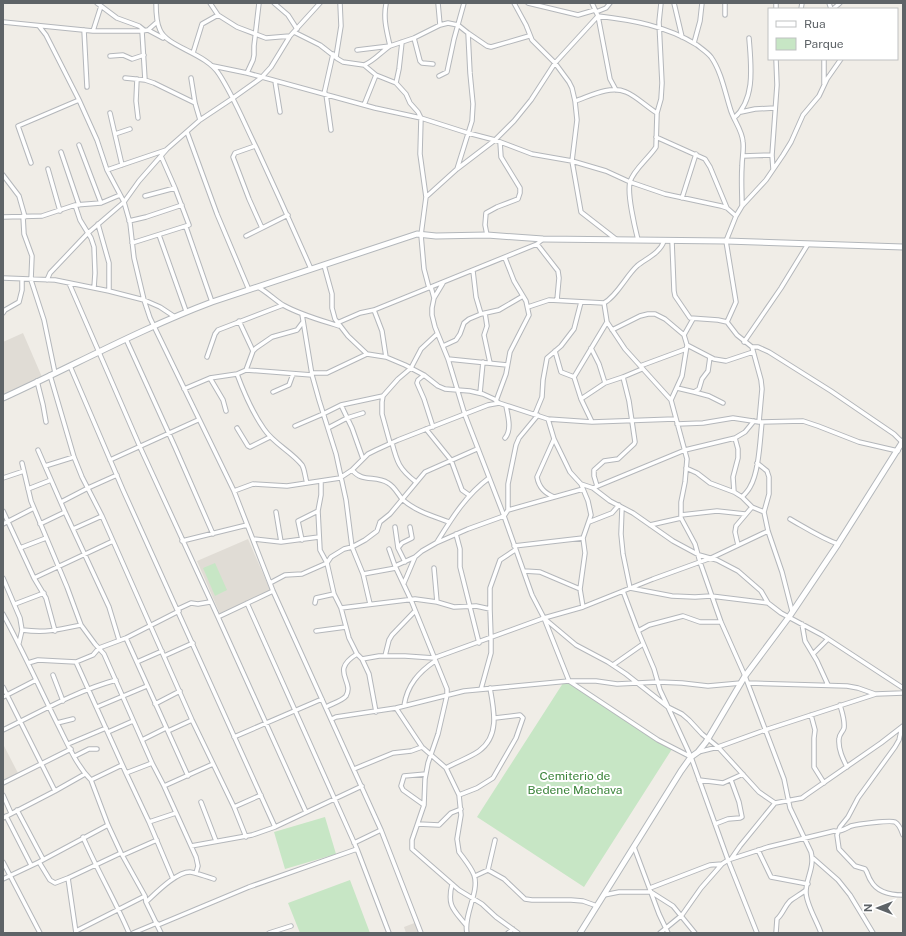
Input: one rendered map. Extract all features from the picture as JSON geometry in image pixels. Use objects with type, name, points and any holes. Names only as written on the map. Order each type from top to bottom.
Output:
[{"type":"street","points":[[156,3],[157,22],[165,39]]},
{"type":"street","points":[[210,3],[218,15],[236,27],[266,38],[290,36]]},
{"type":"street","points":[[247,74],[253,60],[259,3]]},
{"type":"street","points":[[274,3],[288,15],[296,30],[343,62],[364,65],[370,63],[382,51],[390,46]]},
{"type":"street","points":[[47,280],[50,273],[88,233],[124,202],[139,181],[167,150],[200,120],[261,78],[271,67],[290,36],[320,3]]},
{"type":"street","points":[[330,130],[325,94],[341,26],[340,3]]},
{"type":"street","points":[[438,3],[440,25]]},
{"type":"street","points":[[439,76],[447,72],[464,3]]},
{"type":"street","points":[[514,3],[526,25],[529,36],[555,63],[569,82],[575,101],[576,120],[572,161],[581,212],[617,240]]},
{"type":"street","points":[[528,3],[578,15],[596,13],[660,28],[682,36],[705,51],[711,57],[718,69],[734,118],[742,132],[742,206]]},
{"type":"street","points":[[592,3],[596,13],[610,79],[616,90]]},
{"type":"street","points":[[426,197],[457,169],[498,141],[531,100],[555,63],[596,13],[606,8],[610,3]]},
{"type":"street","points":[[638,240],[631,207],[630,182],[636,170],[656,149],[656,113],[661,99],[662,83],[660,28],[661,3]]},
{"type":"street","points":[[674,3],[682,36]]},
{"type":"street","points":[[694,44],[700,21],[702,3]]},
{"type":"street","points":[[725,3],[725,15]]},
{"type":"street","points":[[93,31],[99,4],[117,18],[139,26],[145,31],[193,53],[213,66],[219,73],[233,98],[288,215],[311,269]]},
{"type":"street","points":[[386,4],[384,13],[390,46]]},
{"type":"street","points":[[193,53],[202,24],[218,15]]},
{"type":"street","points":[[3,22],[93,31],[145,31],[157,22]]},
{"type":"street","points":[[357,50],[390,46],[414,38],[440,25],[453,23],[491,48],[529,36]]},
{"type":"street","points":[[39,26],[46,36],[79,100],[94,134],[107,170],[124,202],[144,300],[154,326],[198,420],[234,491],[273,591],[381,830],[420,933]]},
{"type":"street","points":[[84,30],[87,87]]},
{"type":"street","points":[[145,31],[145,80]]},
{"type":"street","points":[[457,169],[472,121],[473,104],[468,33]]},
{"type":"street","points":[[414,38],[420,61],[422,63],[433,64]]},
{"type":"street","points":[[741,112],[747,95],[751,74],[750,38]]},
{"type":"street","points":[[396,83],[402,42]]},
{"type":"street","points":[[110,56],[123,55],[132,59],[144,55]]},
{"type":"street","points":[[773,169],[772,156],[777,85],[776,60]]},
{"type":"street","points":[[824,60],[824,87]]},
{"type":"street","points":[[727,322],[736,302],[726,241],[736,216],[742,206],[761,186],[773,169],[791,142],[803,115],[819,96],[827,79],[840,60]]},
{"type":"street","points":[[364,65],[376,75],[396,83],[406,94],[421,118],[420,154],[426,197],[421,235],[424,270],[434,298]]},
{"type":"street","points":[[213,66],[364,105],[421,118],[498,141],[532,154],[572,161],[606,171],[630,182],[665,194],[727,208],[736,216]]},
{"type":"street","points":[[364,105],[376,75]]},
{"type":"street","points":[[125,78],[145,80],[172,90],[195,103]]},
{"type":"street","points":[[191,78],[195,103],[200,120]]},
{"type":"street","points":[[137,79],[136,101],[138,118]]},
{"type":"street","points":[[275,81],[280,112]]},
{"type":"street","points":[[575,101],[598,93],[616,90],[626,92],[656,113]]},
{"type":"street","points":[[31,163],[18,126],[79,100]]},
{"type":"street","points":[[734,118],[741,112],[755,109],[775,108]]},
{"type":"street","points":[[110,113],[122,165]]},
{"type":"street","points":[[115,134],[130,129]]},
{"type":"street","points":[[187,132],[217,214],[249,290]]},
{"type":"street","points":[[656,137],[705,159],[710,167],[727,208]]},
{"type":"street","points":[[487,235],[485,225],[486,213],[518,199],[520,193],[520,188],[501,157],[498,141]]},
{"type":"street","points":[[79,145],[101,203]]},
{"type":"street","points":[[255,146],[235,153],[233,158],[262,228]]},
{"type":"street","points":[[107,170],[167,150]]},
{"type":"street","points":[[61,152],[80,220],[94,247],[94,288]]},
{"type":"street","points":[[682,198],[696,154]]},
{"type":"street","points":[[132,243],[189,224],[176,188],[161,156]]},
{"type":"street","points":[[743,156],[772,156]]},
{"type":"street","points":[[48,169],[60,211]]},
{"type":"street","points":[[3,175],[19,196],[24,216],[24,234],[32,256],[31,280],[44,320],[52,374],[62,418],[74,457],[102,516],[138,600],[151,625],[192,720],[234,807],[246,837]]},
{"type":"street","points":[[145,196],[176,188]]},
{"type":"street","points":[[3,217],[42,216],[77,205],[101,203],[120,195]]},
{"type":"street","points":[[129,221],[182,205]]},
{"type":"street","points":[[246,236],[288,215]]},
{"type":"street","points":[[98,224],[109,263],[108,291]]},
{"type":"street","points":[[186,226],[212,302]]},
{"type":"street","points":[[159,235],[186,312]]},
{"type":"street","points":[[3,398],[99,351],[186,312],[324,264],[412,236],[487,235],[543,239],[726,241],[903,247]]},
{"type":"street","points":[[258,287],[283,305],[302,314],[338,324],[360,313],[374,310],[443,283],[456,276],[505,258],[537,244],[543,239]]},
{"type":"street","points":[[528,307],[541,301],[556,300],[604,303],[612,297],[626,278],[638,266],[661,249],[664,241]]},
{"type":"street","points":[[580,933],[691,757],[698,752],[708,739],[745,676],[789,618],[792,611],[838,544],[903,442],[894,434],[831,391],[769,352],[758,347],[752,347],[744,342],[727,322],[718,320],[693,319],[688,315],[675,296],[672,241]]},
{"type":"street","points":[[537,244],[558,271],[559,278],[556,300]]},
{"type":"street","points":[[744,342],[781,288],[808,244]]},
{"type":"street","points":[[498,402],[512,347],[529,315],[528,307],[514,282],[505,258]]},
{"type":"street","points":[[324,264],[332,294],[333,313],[338,324],[348,336],[367,354],[386,358],[411,368],[424,375],[438,386],[445,389],[480,393],[506,406],[548,419],[592,422],[675,419]]},
{"type":"street","points":[[473,271],[476,297],[487,326],[484,335],[490,363]]},
{"type":"street","points":[[3,278],[47,280],[108,291],[144,300],[160,307],[175,317]]},
{"type":"street","points":[[3,313],[8,308],[19,302],[22,290],[22,280]]},
{"type":"street","points":[[69,283],[182,541],[306,812]]},
{"type":"street","points":[[443,283],[434,298],[432,315],[437,334],[448,359],[477,449],[504,516],[532,595],[544,618],[569,680],[658,740],[691,757]]},
{"type":"street","points":[[443,346],[456,340],[466,321],[483,313],[499,310],[523,296]]},
{"type":"street","points":[[362,574],[396,567],[415,557],[436,543],[468,529],[504,516],[508,510],[508,484],[516,445],[519,438],[536,415],[542,396],[546,360],[549,355],[561,346],[574,329],[581,302]]},
{"type":"street","points":[[604,303],[607,322],[625,349],[671,400],[675,419],[685,450],[686,459],[685,482],[681,502],[681,517],[695,544],[720,622],[748,683],[784,779],[788,801],[797,824],[813,858],[838,880],[850,895],[873,933]]},
{"type":"street","points":[[207,357],[217,331],[239,321],[283,305]]},
{"type":"street","points":[[374,310],[382,331],[386,358]]},
{"type":"street","points":[[302,314],[312,374],[336,454],[346,500],[352,547],[362,574],[370,604]]},
{"type":"street","points":[[612,330],[640,316],[655,314],[665,319],[684,335]]},
{"type":"street","points":[[671,400],[682,376],[686,347],[684,335],[693,319]]},
{"type":"street","points":[[239,321],[253,351]]},
{"type":"street","points":[[246,370],[253,351],[272,337],[297,330],[304,322]]},
{"type":"street","points":[[592,422],[581,399],[574,377],[607,322]]},
{"type":"street","points":[[416,482],[406,474],[397,462],[382,414],[382,402],[383,396],[398,379],[411,368],[421,349],[437,334]]},
{"type":"street","points":[[126,339],[169,432],[213,534]]},
{"type":"street","points":[[581,399],[605,383],[623,377],[641,367],[686,347],[710,357],[726,361],[753,352]]},
{"type":"street","points":[[742,497],[750,487],[757,463],[760,422],[762,384],[752,347]]},
{"type":"street","points":[[591,348],[599,364],[605,383]]},
{"type":"street","points":[[555,351],[561,372],[574,377]]},
{"type":"street","points":[[184,389],[210,378],[237,374],[246,370],[293,374],[329,372],[367,354]]},
{"type":"street","points":[[694,392],[699,389],[702,379],[708,371],[710,357]]},
{"type":"street","points":[[448,359],[507,365]]},
{"type":"street","points":[[480,393],[483,362]]},
{"type":"street","points":[[70,366],[110,460],[275,827]]},
{"type":"street","points":[[237,374],[248,401],[264,429],[270,437],[288,451],[303,466],[307,483]]},
{"type":"street","points":[[273,392],[289,384],[293,374]]},
{"type":"street","points":[[424,375],[418,380],[417,383],[433,427]]},
{"type":"street","points":[[595,487],[594,470],[604,461],[618,459],[634,444],[635,438],[629,401],[623,377]]},
{"type":"street","points":[[210,378],[223,400],[226,411]]},
{"type":"street","points":[[37,381],[46,422]]},
{"type":"street","points":[[677,388],[709,396],[723,403]]},
{"type":"street","points":[[295,426],[341,405],[383,396]]},
{"type":"street","points":[[234,491],[246,486],[259,484],[287,486],[340,478],[352,470],[370,453],[391,443],[498,402]]},
{"type":"street","points":[[341,405],[363,459]]},
{"type":"street","points":[[505,438],[509,428],[506,406]]},
{"type":"street","points":[[328,428],[347,418],[363,413]]},
{"type":"street","points":[[58,419],[62,418]]},
{"type":"street","points":[[677,424],[704,423],[733,418],[760,422],[803,421],[859,442],[898,451]]},
{"type":"street","points":[[548,419],[554,439],[570,472],[581,484],[590,507],[591,515],[583,538],[585,553],[580,589],[583,607]]},
{"type":"street","points":[[110,460],[198,420]]},
{"type":"street","points":[[595,487],[685,450],[734,438],[745,432],[754,421]]},
{"type":"street","points":[[237,428],[248,446],[270,437]]},
{"type":"street","points":[[426,430],[452,460],[462,490],[469,495]]},
{"type":"street","points":[[734,438],[738,449],[738,458],[733,477],[734,492]]},
{"type":"street","points":[[554,439],[537,477],[538,483],[542,489],[554,497]]},
{"type":"street","points":[[270,583],[285,575],[302,574],[327,563],[336,553],[371,537],[376,531],[380,522],[390,514],[425,472],[477,449]]},
{"type":"street","points":[[38,450],[109,607],[119,640]]},
{"type":"street","points":[[45,466],[74,457]]},
{"type":"street","points":[[22,463],[34,508],[81,625],[104,654],[152,763],[196,857],[198,866],[196,874]]},
{"type":"street","points":[[757,463],[767,471],[769,477],[769,494],[764,512],[768,531],[782,572],[792,611]]},
{"type":"street","points":[[686,468],[697,473],[710,482],[734,492],[742,497],[752,507],[764,512]]},
{"type":"street","points":[[352,470],[358,476],[389,483],[402,499],[411,506],[449,522]]},
{"type":"street","points":[[3,478],[24,471]]},
{"type":"street","points":[[61,502],[117,475]]},
{"type":"street","points":[[436,543],[469,495],[489,478]]},
{"type":"street","points":[[28,489],[51,480]]},
{"type":"street","points":[[321,481],[321,495],[318,511],[320,550],[327,563],[334,594],[341,608],[349,638],[369,674],[376,712]]},
{"type":"street","points":[[581,484],[595,487],[673,541],[699,555],[711,558],[738,571],[761,591],[768,603],[789,618],[828,639],[903,688]]},
{"type":"street","points":[[508,510],[583,489]]},
{"type":"street","points":[[589,522],[612,513],[621,506]]},
{"type":"street","points":[[621,506],[623,554],[630,588]]},
{"type":"street","points":[[738,545],[735,529],[745,514],[752,507]]},
{"type":"street","points":[[3,524],[34,508]]},
{"type":"street","points":[[3,511],[34,578],[44,594],[55,631]]},
{"type":"street","points":[[302,540],[298,521],[318,511]]},
{"type":"street","points":[[40,524],[65,512]]},
{"type":"street","points":[[276,512],[281,542]]},
{"type":"street","points":[[650,525],[681,517],[717,512],[745,514]]},
{"type":"street","points":[[73,529],[102,516]]},
{"type":"street","points":[[790,519],[810,529],[821,538],[838,544]]},
{"type":"street","points":[[182,541],[247,525]]},
{"type":"street","points":[[395,527],[398,548],[405,562]]},
{"type":"street","points":[[398,548],[402,543],[412,538],[410,527]]},
{"type":"street","points":[[404,706],[405,696],[413,680],[435,659],[544,618],[583,607],[711,558],[768,531]]},
{"type":"street","points":[[456,534],[460,549],[460,566],[479,643]]},
{"type":"street","points":[[253,539],[281,542],[319,537]]},
{"type":"street","points":[[20,548],[46,538]]},
{"type":"street","points":[[481,689],[490,653],[492,637],[490,588],[500,560],[515,548],[583,538]]},
{"type":"street","points":[[34,578],[113,542]]},
{"type":"street","points":[[389,549],[447,689],[438,734],[426,774],[424,806],[412,840],[412,849],[459,890],[482,904],[496,917],[518,933]]},
{"type":"street","points":[[404,583],[415,557]]},
{"type":"street","points":[[434,568],[437,602]]},
{"type":"street","points":[[524,571],[540,572],[580,589]]},
{"type":"street","points":[[3,578],[20,618],[22,630],[19,643]]},
{"type":"street","points":[[630,588],[672,596],[695,598],[711,596],[768,603]]},
{"type":"street","points":[[218,617],[273,591]]},
{"type":"street","points":[[623,591],[668,708],[691,757],[757,933]]},
{"type":"street","points":[[15,604],[44,594]]},
{"type":"street","points":[[315,603],[316,598],[334,594]]},
{"type":"street","points":[[341,608],[411,600],[437,602],[454,607],[476,606],[490,609]]},
{"type":"street","points":[[28,663],[38,660],[76,662],[93,655],[99,648],[126,638],[191,603],[198,604],[210,602]]},
{"type":"street","points":[[246,604],[357,849],[389,933]]},
{"type":"street","points":[[385,656],[389,640],[392,635],[415,611]]},
{"type":"street","points":[[3,614],[19,643],[68,744],[90,780],[108,825],[145,896],[146,902],[161,933]]},
{"type":"street","points":[[638,631],[649,625],[683,616],[700,622],[720,622]]},
{"type":"street","points":[[544,618],[576,645],[613,665],[668,708],[682,714],[718,747],[759,792],[775,804]]},
{"type":"street","points":[[802,624],[805,641],[828,685]]},
{"type":"street","points":[[22,630],[38,632],[55,631],[81,625]]},
{"type":"street","points":[[316,631],[346,627]]},
{"type":"street","points":[[126,638],[188,776]]},
{"type":"street","points":[[813,654],[828,639]]},
{"type":"street","points":[[164,656],[193,643]]},
{"type":"street","points":[[613,665],[643,644]]},
{"type":"street","points":[[137,662],[162,651]]},
{"type":"street","points":[[326,707],[345,698],[347,694],[347,684],[343,672],[350,659],[357,654]]},
{"type":"street","points":[[362,659],[385,656],[405,656],[435,659]]},
{"type":"street","points":[[76,662],[149,822],[173,879]]},
{"type":"street","points":[[53,675],[63,701]]},
{"type":"street","points":[[3,698],[36,680]]},
{"type":"street","points":[[3,730],[88,689],[116,680]]},
{"type":"street","points":[[332,719],[336,717],[396,708],[464,691],[569,680],[596,681],[617,684],[658,682],[708,686],[741,683]]},
{"type":"street","points":[[748,683],[828,685],[858,688],[876,694]]},
{"type":"street","points":[[97,707],[147,686]]},
{"type":"street","points":[[3,687],[55,791]]},
{"type":"street","points":[[446,768],[479,751],[486,745],[490,738],[495,718],[490,688]]},
{"type":"street","points":[[155,704],[180,692]]},
{"type":"street","points":[[698,752],[718,747],[876,694],[903,693]]},
{"type":"street","points":[[234,737],[322,699]]},
{"type":"street","points":[[840,705],[844,720],[844,728],[838,737],[841,753],[847,767]]},
{"type":"street","points":[[396,708],[422,747],[446,768],[459,795],[461,809],[457,847],[475,876],[475,886],[466,925],[467,933]]},
{"type":"street","points":[[459,795],[476,788],[493,778],[516,738],[523,718],[520,715],[495,718]]},
{"type":"street","points":[[811,715],[815,730],[814,767],[824,783]]},
{"type":"street","points":[[57,723],[72,719]]},
{"type":"street","points":[[142,740],[192,720]]},
{"type":"street","points":[[68,744],[133,721]]},
{"type":"street","points":[[729,860],[775,804],[802,798],[902,727]]},
{"type":"street","points":[[902,727],[899,740],[895,747],[858,798],[848,817],[840,827],[837,835],[839,849],[855,866],[865,869],[874,887],[894,895],[903,895]]},
{"type":"street","points":[[354,769],[393,753],[411,751],[422,747]]},
{"type":"street","points":[[3,783],[71,749]]},
{"type":"street","points":[[75,756],[89,749],[97,749]]},
{"type":"street","points":[[126,773],[152,763]]},
{"type":"street","points":[[164,786],[213,764]]},
{"type":"street","points":[[90,780],[122,765]]},
{"type":"street","points":[[31,865],[4,817],[85,774]]},
{"type":"street","points":[[424,806],[403,790],[401,786],[404,776],[426,774]]},
{"type":"street","points":[[699,780],[723,783],[742,774]]},
{"type":"street","points":[[715,824],[728,819],[740,818],[742,816],[739,802],[730,780]]},
{"type":"street","points":[[191,846],[246,837],[275,827],[362,786]]},
{"type":"street","points":[[3,795],[11,813]]},
{"type":"street","points":[[234,807],[261,796]]},
{"type":"street","points":[[201,802],[216,841]]},
{"type":"street","points":[[418,824],[439,824],[451,813],[461,809]]},
{"type":"street","points":[[17,810],[52,882],[55,883],[157,840]]},
{"type":"street","points":[[149,822],[176,813]]},
{"type":"street","points":[[660,933],[682,915],[701,888],[722,864],[729,860],[758,850],[834,831],[838,832],[851,826],[861,824],[894,821],[899,825],[903,835]]},
{"type":"street","points":[[3,879],[108,825]]},
{"type":"street","points":[[354,843],[381,830]]},
{"type":"street","points":[[83,837],[95,865],[119,909],[129,933]]},
{"type":"street","points":[[488,870],[495,840]]},
{"type":"street","points":[[634,847],[659,914],[668,933]]},
{"type":"street","points":[[133,933],[249,887],[357,849]]},
{"type":"street","points":[[758,850],[771,877],[808,884]]},
{"type":"street","points":[[813,858],[806,890],[807,898],[821,933]]},
{"type":"street","points":[[3,862],[40,933]]},
{"type":"street","points":[[604,895],[619,892],[651,890],[710,865],[722,864]]},
{"type":"street","points":[[475,876],[488,870]]},
{"type":"street","points":[[488,870],[504,879],[525,898],[532,900],[583,901],[597,906]]},
{"type":"street","points":[[146,902],[173,879],[185,872],[191,871],[214,879]]},
{"type":"street","points":[[68,878],[76,932],[145,896]]},
{"type":"street","points":[[452,884],[449,896],[450,902],[466,925]]},
{"type":"street","points":[[651,890],[673,906],[682,915],[695,933]]},
{"type":"street","points":[[776,933],[777,919],[790,902],[806,890]]},
{"type":"street","points":[[269,933],[291,926]]},
{"type":"street","points":[[508,933],[513,929]]},
{"type":"shaded area","points":[[23,333],[42,377],[3,395],[3,342]]},
{"type":"shaded area","points":[[248,539],[271,592],[220,614],[197,561]]},
{"type":"shaded area","points":[[3,744],[19,775],[3,783]]},
{"type":"shaded area","points":[[417,922],[421,933],[406,933],[404,927]]},
{"type":"green space","points":[[215,563],[227,590],[215,596],[203,568]]},
{"type":"green space","name":"Cemiterio de Bedene Machava","points":[[565,680],[672,749],[584,887],[477,817]]},
{"type":"green space","points":[[325,817],[336,854],[285,869],[274,832]]},
{"type":"green space","points":[[350,880],[370,933],[300,933],[288,903]]}]
